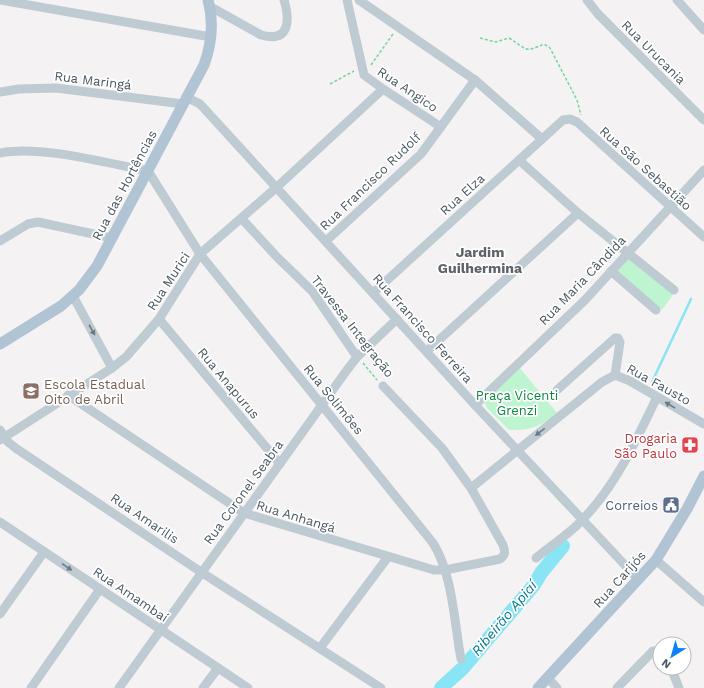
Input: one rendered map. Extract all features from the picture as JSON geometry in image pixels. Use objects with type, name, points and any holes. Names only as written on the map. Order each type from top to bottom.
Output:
[{"type":"main road","name":"Rua das Hortências","points":[[0,344],[61,306],[73,296],[97,266],[204,65],[211,37],[209,3]]},
{"type":"main road","name":"Rua Carijós","points":[[538,688],[656,560],[677,527],[704,476]]},
{"type":"street","points":[[0,0],[211,37]]},
{"type":"street","points":[[209,3],[261,35],[270,38],[278,36],[286,28],[287,12],[284,0]]},
{"type":"street","name":"Rua Angico","points":[[347,0],[363,71],[383,89],[441,127]]},
{"type":"street","points":[[359,0],[399,26],[475,80],[542,139]]},
{"type":"street","name":"Rua Urucania","points":[[587,0],[598,14],[704,120]]},
{"type":"street","points":[[677,0],[704,30]]},
{"type":"street","name":"Rua Francisco Rudolf","points":[[326,242],[421,154],[475,80]]},
{"type":"street","name":"Rua Maringá","points":[[0,92],[19,88],[56,88],[185,101]]},
{"type":"street","name":"Rua Murici","points":[[1,436],[68,396],[112,368],[126,357],[158,319],[200,254],[277,188],[383,89]]},
{"type":"street","name":"Rua Francisco Ferreira","points":[[185,101],[200,104],[475,405],[638,579]]},
{"type":"street","name":"Rua Elza","points":[[373,293],[563,120],[574,121]]},
{"type":"street","name":"Rua São Sebastião","points":[[574,121],[668,207],[704,237]]},
{"type":"street","points":[[0,153],[27,151],[48,153],[148,171]]},
{"type":"street","points":[[519,160],[578,213],[674,290]]},
{"type":"street","name":"Rua Maria Cândida","points":[[475,405],[585,300],[668,207],[704,170]]},
{"type":"street","name":"Rua Solimões","points":[[148,171],[200,254],[433,543],[445,570],[461,659]]},
{"type":"street","points":[[427,351],[578,213]]},
{"type":"street","name":"Travessa Integração","points":[[242,219],[277,257],[312,291],[357,357]]},
{"type":"street","points":[[0,242],[28,224],[38,222],[112,238]]},
{"type":"street","points":[[611,271],[656,310]]},
{"type":"street","points":[[73,296],[112,368]]},
{"type":"street","name":"Rua Anapurus","points":[[158,319],[280,464]]},
{"type":"street","name":"Rua Coronel Seabra","points":[[119,688],[357,357],[397,319]]},
{"type":"street","points":[[557,390],[615,338],[618,338],[620,342],[616,375]]},
{"type":"street","name":"Rua Fausto","points":[[471,488],[602,382],[616,375],[630,381],[704,424]]},
{"type":"street","name":"Travessa Integração","points":[[383,386],[442,448],[471,488],[503,544],[506,552],[500,559]]},
{"type":"street","name":"Rua Anhangá","points":[[68,396],[244,513],[434,570],[445,570],[500,559]]},
{"type":"street","points":[[536,558],[582,520],[606,493],[622,470],[657,397]]},
{"type":"street","name":"Rua Amarilis","points":[[1,436],[202,572],[381,688]]},
{"type":"street","name":"Rua Amambaí","points":[[0,522],[248,688]]},
{"type":"street","points":[[0,614],[44,552]]},
{"type":"street","points":[[320,648],[388,557]]},
{"type":"street","points":[[656,560],[704,602]]},
{"type":"street","points":[[31,688],[100,589]]},
{"type":"street","points":[[617,688],[652,652]]},
{"type":"street","points":[[203,688],[218,668]]},
{"type":"street","points":[[674,676],[678,688]]},
{"type":"street","points":[[548,678],[557,688]]},
{"type":"path","points":[[330,84],[363,71],[399,26]]},
{"type":"path","points":[[480,38],[496,42],[509,38],[528,50],[534,50],[544,44],[550,48],[577,100],[581,115],[574,121]]},
{"type":"path","name":"Travessa Integração","points":[[357,357],[383,386]]},
{"type":"green space","points":[[629,257],[674,293],[662,310],[617,271]]},
{"type":"green space","name":"Praça Vicenti Grenzi","points":[[519,367],[557,413],[546,422],[535,427],[509,430],[487,408],[484,402]]},
{"type":"waterway","points":[[652,382],[691,299]]},
{"type":"waterway","name":"Ribeirão Apiaí","points":[[441,688],[463,668],[534,585],[541,573],[563,546]]},
{"type":"place","name":"Escola Estadual Oito de Abril","points":[[31,391]]},
{"type":"place","name":"Drogaria São Paulo","points":[[690,445]]},
{"type":"place","name":"Correios","points":[[671,505]]},
{"type":"district","name":"Jardim Guilhermina","points":[[480,260]]}]
